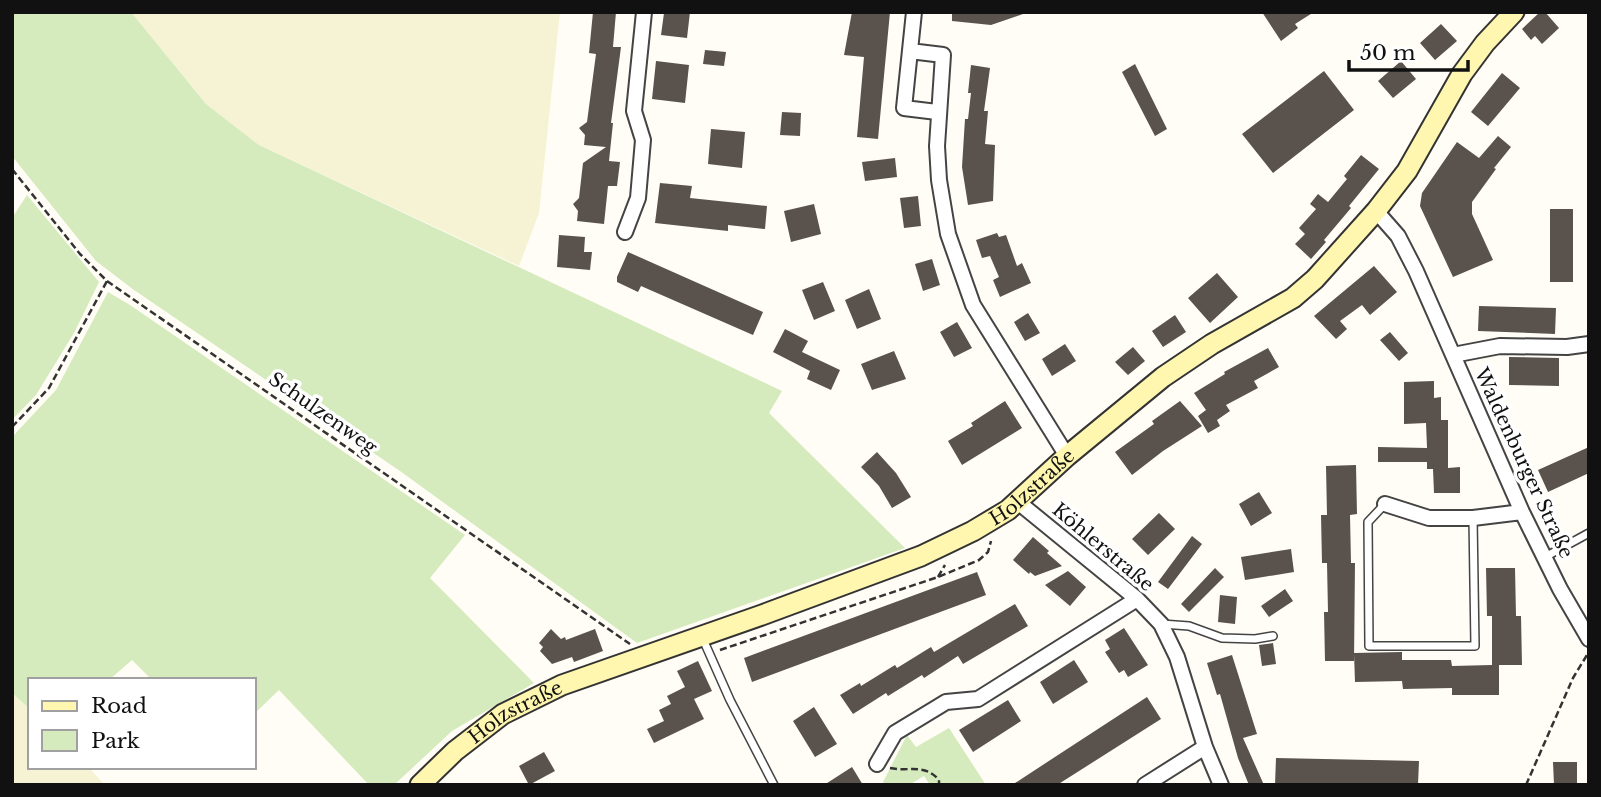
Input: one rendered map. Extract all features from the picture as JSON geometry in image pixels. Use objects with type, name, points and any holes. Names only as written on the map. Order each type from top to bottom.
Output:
[{"type":"street","points":[[625,232],[638,198],[643,140],[634,111],[644,12]]},
{"type":"street","points":[[914,12],[904,108],[937,112]]},
{"type":"street","name":"Holzstraße","points":[[420,785],[455,751],[503,713],[562,684],[638,657],[704,642],[921,556],[993,521],[1163,377],[1212,344],[1293,298],[1315,279],[1376,211],[1416,158],[1462,74],[1485,43],[1514,12]]},
{"type":"street","points":[[910,51],[943,55],[937,112],[939,180],[948,234],[970,298],[1067,456]]},
{"type":"street","name":"Waldenburger Straße","points":[[1376,211],[1398,236],[1522,512],[1584,622],[1589,639]]},
{"type":"street","name":"Waldenburger Straße","points":[[1453,355],[1500,346],[1567,347],[1589,344]]},
{"type":"street","name":"Köhlerstraße","points":[[1018,502],[1137,599],[1161,624],[1177,657],[1205,747],[1221,785]]},
{"type":"street","points":[[1385,504],[1429,518],[1473,519],[1522,512]]},
{"type":"street","points":[[877,765],[895,733],[946,702],[978,699],[1137,599]]},
{"type":"street","points":[[1145,785],[1205,747]]},
{"type":"lane","points":[[1385,504],[1368,522],[1369,646],[1475,646],[1473,519]]},
{"type":"lane","points":[[1545,557],[1589,533]]},
{"type":"lane","points":[[1161,624],[1189,626],[1222,638],[1255,639],[1273,636]]},
{"type":"lane","points":[[704,642],[730,700],[774,785]]},
{"type":"path","name":"Schulzenweg","points":[[12,169],[80,254],[107,281],[629,642],[638,657]]},
{"type":"path","points":[[12,428],[49,388],[107,281]]},
{"type":"path","points":[[704,642],[721,650],[979,560],[988,552],[993,537],[993,521]]},
{"type":"path","points":[[1526,785],[1573,678],[1589,652]]},
{"type":"path","points":[[877,765],[904,771],[923,768],[932,772],[939,780],[939,785]]},
{"type":"shaded area","points":[[131,12],[560,12],[539,213],[519,266],[259,145],[206,104]]},
{"type":"shaded area","points":[[12,693],[28,707],[28,769],[90,769],[105,785],[12,785]]},
{"type":"green space","points":[[12,12],[131,12],[206,104],[259,145],[782,391],[769,413],[905,548],[637,643],[400,471],[134,290],[96,261],[12,156]]},
{"type":"green space","points":[[27,195],[99,282],[74,333],[36,395],[12,420],[12,218]]},
{"type":"green space","points":[[108,292],[130,305],[465,535],[430,578],[534,683],[452,731],[394,785],[369,785],[279,690],[256,712],[256,678],[150,678],[132,660],[111,678],[28,678],[28,707],[12,693],[12,437],[56,390]]},
{"type":"green space","points":[[949,728],[986,785],[930,785],[924,776],[909,785],[885,785],[883,782],[907,735],[916,747]]},
{"type":"building","points":[[593,12],[616,12],[613,47],[621,47],[609,161],[620,162],[617,186],[608,186],[604,224],[577,221],[578,211],[573,204],[579,198],[583,163],[606,147],[584,145],[585,135],[579,128],[587,122],[596,54],[589,53]]},
{"type":"building","points":[[690,12],[687,38],[661,35],[664,13]]},
{"type":"building","points":[[852,12],[890,12],[878,139],[857,137],[864,57],[844,55]]},
{"type":"building","points":[[952,12],[1023,14],[991,25],[952,21]]},
{"type":"building","points":[[1262,12],[1314,12],[1295,24],[1298,28],[1281,41]]},
{"type":"building","points":[[1540,12],[1545,12],[1559,28],[1542,44],[1535,36],[1531,40],[1522,29]]},
{"type":"building","points":[[1441,24],[1457,41],[1435,60],[1420,43]]},
{"type":"building","points":[[705,50],[726,52],[724,66],[703,64]]},
{"type":"building","points":[[656,61],[689,65],[685,103],[652,99]]},
{"type":"building","points":[[1401,61],[1416,79],[1393,98],[1378,81]]},
{"type":"building","points":[[1135,64],[1167,129],[1155,136],[1122,72]]},
{"type":"building","points":[[971,65],[990,68],[984,111],[988,111],[985,144],[995,145],[993,201],[968,205],[962,167],[965,119],[968,119],[971,93],[968,93]]},
{"type":"building","points":[[1324,71],[1354,110],[1273,173],[1242,134]]},
{"type":"building","points":[[1502,73],[1520,88],[1488,126],[1471,112]]},
{"type":"building","points":[[782,112],[801,113],[800,136],[780,135]]},
{"type":"building","points":[[711,129],[745,132],[742,168],[708,164]]},
{"type":"building","points":[[1498,136],[1511,147],[1472,202],[1472,214],[1493,260],[1453,277],[1420,206],[1422,193],[1457,142],[1479,158]]},
{"type":"building","points":[[1361,155],[1379,169],[1311,259],[1295,244],[1305,234],[1299,228],[1316,209],[1310,204],[1318,194],[1328,202],[1347,179],[1344,176]]},
{"type":"building","points":[[895,158],[897,177],[865,181],[862,162]]},
{"type":"building","points":[[660,183],[692,186],[690,198],[767,206],[765,229],[728,225],[728,231],[655,223]]},
{"type":"building","points":[[918,196],[921,226],[904,228],[900,198]]},
{"type":"building","points":[[814,204],[821,234],[791,242],[784,211]]},
{"type":"building","points":[[1550,209],[1573,209],[1573,282],[1550,282]]},
{"type":"building","points":[[997,233],[999,237],[1006,235],[1017,266],[1022,263],[1031,283],[1000,297],[993,280],[999,277],[990,256],[982,258],[976,240]]},
{"type":"building","points":[[559,235],[585,237],[584,252],[592,252],[590,270],[557,267]]},
{"type":"building","points":[[628,252],[763,312],[753,335],[641,286],[638,292],[617,282]]},
{"type":"building","points":[[932,259],[940,285],[923,291],[915,264]]},
{"type":"building","points":[[1374,266],[1397,292],[1370,315],[1362,305],[1340,321],[1347,329],[1336,339],[1314,316]]},
{"type":"building","points":[[1217,273],[1238,297],[1210,323],[1188,298]]},
{"type":"building","points":[[823,282],[835,311],[814,320],[802,290]]},
{"type":"building","points":[[869,289],[881,319],[857,329],[845,300]]},
{"type":"building","points":[[1479,306],[1556,308],[1555,334],[1478,331]]},
{"type":"building","points":[[1028,313],[1040,333],[1025,341],[1014,322]]},
{"type":"building","points":[[1175,315],[1186,332],[1163,347],[1152,331]]},
{"type":"building","points":[[957,322],[972,348],[954,357],[940,332]]},
{"type":"building","points":[[785,329],[808,341],[802,352],[840,370],[831,390],[807,379],[810,371],[773,352]]},
{"type":"building","points":[[1390,332],[1408,353],[1399,361],[1380,340]]},
{"type":"building","points":[[1065,344],[1076,361],[1052,376],[1042,359]]},
{"type":"building","points":[[1133,347],[1145,361],[1128,375],[1115,362]]},
{"type":"building","points":[[1268,348],[1279,367],[1254,381],[1258,388],[1226,405],[1230,411],[1217,420],[1220,426],[1208,433],[1198,416],[1206,410],[1194,393],[1225,374],[1224,372]]},
{"type":"building","points":[[894,351],[906,379],[872,390],[861,364]]},
{"type":"building","points":[[1509,357],[1559,358],[1559,386],[1509,385]]},
{"type":"building","points":[[1434,381],[1434,398],[1441,397],[1441,420],[1448,420],[1448,468],[1460,467],[1460,493],[1434,493],[1433,469],[1427,469],[1427,462],[1378,462],[1378,447],[1427,448],[1426,423],[1404,424],[1404,382]]},
{"type":"building","points":[[1005,401],[1022,428],[962,465],[948,441]]},
{"type":"building","points":[[1180,401],[1202,426],[1132,475],[1115,452]]},
{"type":"building","points":[[1589,447],[1589,473],[1548,492],[1538,470]]},
{"type":"building","points":[[877,452],[896,473],[911,497],[892,508],[879,486],[861,467]]},
{"type":"building","points":[[1356,465],[1357,514],[1350,515],[1351,563],[1355,563],[1354,661],[1325,661],[1327,563],[1322,563],[1321,515],[1327,515],[1326,466]]},
{"type":"building","points":[[1259,492],[1272,513],[1251,526],[1239,504]]},
{"type":"building","points":[[1159,513],[1175,529],[1148,555],[1132,539]]},
{"type":"building","points":[[1192,536],[1202,544],[1168,589],[1158,582]]},
{"type":"building","points":[[1033,537],[1062,566],[1035,576],[1013,560]]},
{"type":"building","points":[[1291,549],[1294,572],[1245,580],[1241,557]]},
{"type":"building","points":[[1215,568],[1224,577],[1189,612],[1181,604]]},
{"type":"building","points":[[1486,568],[1515,568],[1516,616],[1521,616],[1522,665],[1499,665],[1499,695],[1452,695],[1452,688],[1403,689],[1402,681],[1355,682],[1354,653],[1402,652],[1402,660],[1451,660],[1452,666],[1492,665],[1492,616],[1487,616]]},
{"type":"building","points":[[1068,571],[1086,587],[1070,606],[1045,585]]},
{"type":"building","points":[[977,572],[986,595],[752,682],[744,658]]},
{"type":"building","points":[[1285,589],[1293,601],[1269,617],[1261,606]]},
{"type":"building","points":[[1220,595],[1237,597],[1235,624],[1218,622]]},
{"type":"building","points":[[1015,604],[1028,626],[963,664],[958,656],[924,678],[922,675],[888,696],[886,693],[853,714],[840,695],[860,683],[861,686],[895,665],[897,668],[931,647],[934,652]]},
{"type":"building","points":[[1124,628],[1148,665],[1128,677],[1124,670],[1119,673],[1105,652],[1110,649],[1105,640]]},
{"type":"building","points":[[551,629],[561,639],[565,637],[566,640],[595,629],[603,651],[574,662],[572,657],[552,664],[540,651],[543,647],[539,643]]},
{"type":"building","points":[[1273,643],[1276,664],[1262,666],[1259,645]]},
{"type":"building","points":[[1232,655],[1257,734],[1243,738],[1264,785],[1249,785],[1238,758],[1220,694],[1217,695],[1207,663]]},
{"type":"building","points":[[1074,660],[1088,682],[1053,704],[1040,682]]},
{"type":"building","points":[[698,661],[712,691],[694,699],[704,719],[654,743],[647,729],[664,721],[659,710],[671,704],[667,696],[685,687],[677,671]]},
{"type":"building","points":[[1147,697],[1161,719],[1057,785],[1012,785]]},
{"type":"building","points":[[1008,700],[1021,721],[973,752],[959,730]]},
{"type":"building","points":[[814,707],[837,744],[815,757],[793,721]]},
{"type":"building","points":[[544,752],[555,771],[529,785],[519,766]]},
{"type":"building","points":[[1276,758],[1419,761],[1418,785],[1275,785]]},
{"type":"building","points":[[1553,762],[1577,762],[1577,785],[1554,785]]},
{"type":"building","points":[[852,767],[863,785],[824,785]]}]
